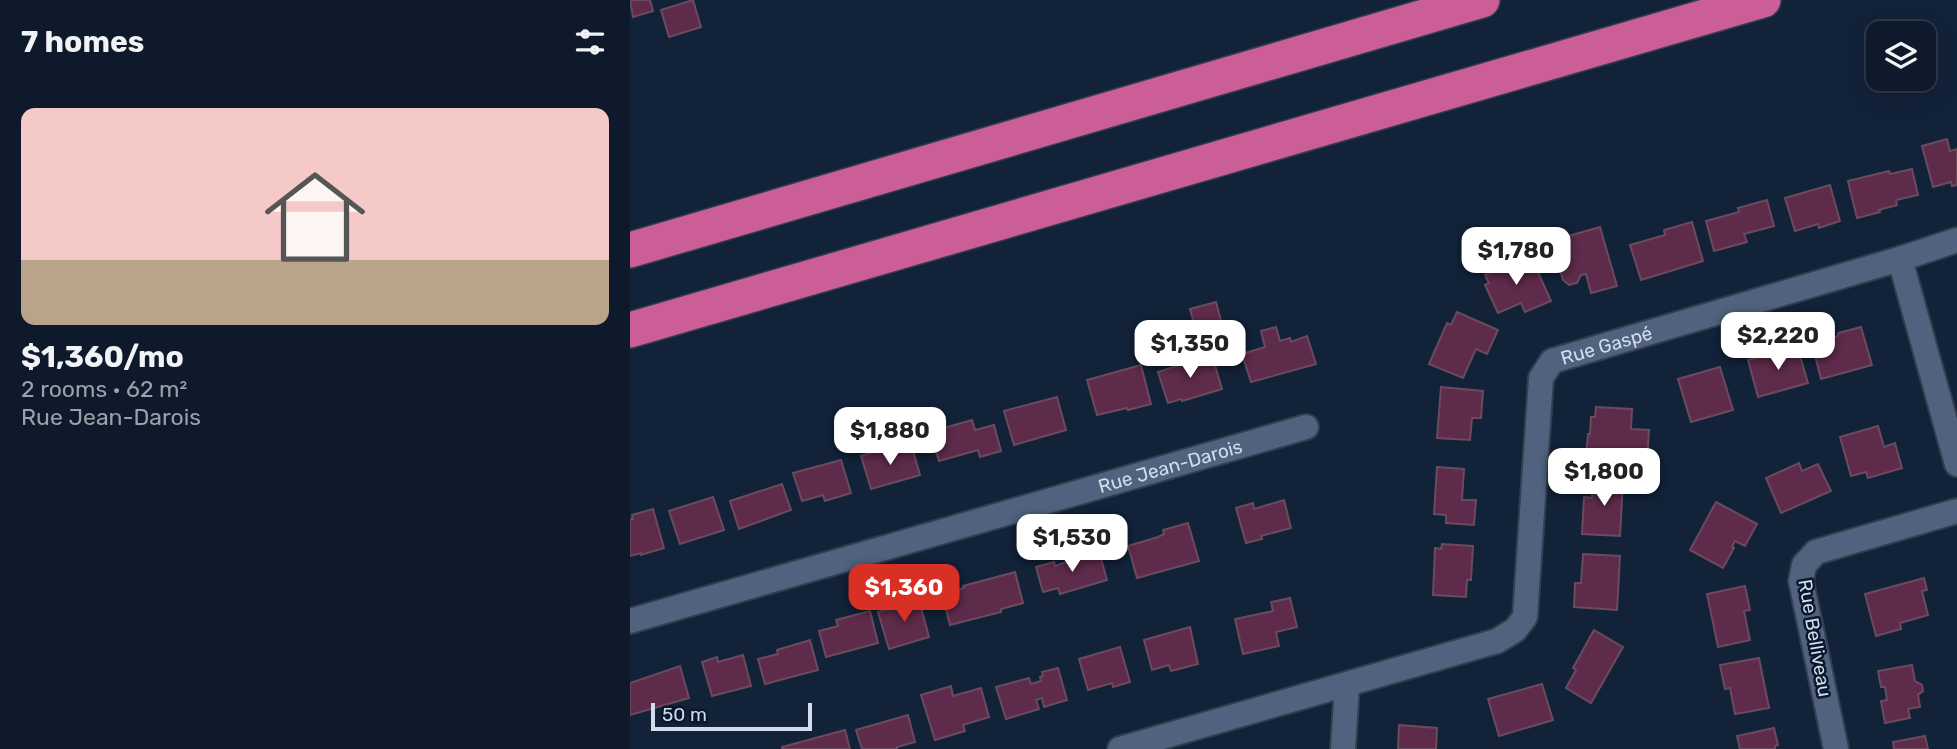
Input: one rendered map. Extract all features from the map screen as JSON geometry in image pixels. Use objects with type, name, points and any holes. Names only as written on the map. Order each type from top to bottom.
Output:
[{"type":"highway","points":[[630,250],[1482,0]]},
{"type":"highway","points":[[630,330],[1763,0]]},
{"type":"street","name":"Rue Gaspé","points":[[1119,749],[1497,641],[1515,630],[1525,617],[1541,378],[1552,361],[1957,240]]},
{"type":"street","points":[[1900,259],[1957,464]]},
{"type":"street","name":"Rue Jean-Darois","points":[[630,621],[1306,427]]},
{"type":"street","name":"Rue Belliveau","points":[[1836,749],[1801,582],[1804,565],[1816,552],[1957,511]]},
{"type":"street","points":[[1343,749],[1347,685]]},
{"type":"building","points":[[630,0],[650,0],[653,11],[633,17]]},
{"type":"building","points":[[693,0],[701,27],[669,37],[661,10]]},
{"type":"building","points":[[1947,139],[1950,151],[1957,149],[1957,185],[1952,186],[1951,182],[1933,187],[1922,146]]},
{"type":"building","points":[[1912,169],[1918,195],[1896,200],[1897,205],[1857,218],[1848,181],[1889,171],[1890,174]]},
{"type":"building","points":[[1830,185],[1840,221],[1819,228],[1818,224],[1795,231],[1785,198]]},
{"type":"building","points":[[1767,200],[1774,226],[1744,234],[1747,242],[1714,251],[1706,221],[1739,212],[1738,208]]},
{"type":"building","points":[[1692,222],[1703,261],[1641,280],[1630,245],[1665,235],[1664,230]]},
{"type":"building","points":[[1600,227],[1617,286],[1591,293],[1586,274],[1581,275],[1577,283],[1569,285],[1563,280],[1551,241]]},
{"type":"building","points":[[1523,259],[1529,271],[1536,268],[1551,301],[1525,312],[1521,303],[1498,313],[1485,285],[1489,283],[1485,275],[1497,270],[1498,263],[1503,261],[1508,266]]},
{"type":"building","points":[[1216,302],[1223,328],[1197,335],[1190,309]]},
{"type":"building","points":[[1457,312],[1498,330],[1487,354],[1476,349],[1463,378],[1429,364],[1447,323],[1451,325]]},
{"type":"building","points":[[1276,327],[1280,341],[1290,338],[1291,342],[1307,336],[1316,364],[1251,382],[1242,354],[1265,347],[1261,331]]},
{"type":"building","points":[[1861,327],[1872,365],[1821,379],[1812,344]]},
{"type":"building","points":[[1797,346],[1808,383],[1758,397],[1748,360]]},
{"type":"building","points":[[1212,355],[1222,389],[1168,403],[1158,372]]},
{"type":"building","points":[[1141,365],[1151,404],[1097,415],[1087,380]]},
{"type":"building","points":[[1720,367],[1733,410],[1691,422],[1678,379]]},
{"type":"building","points":[[1441,387],[1483,391],[1481,418],[1472,418],[1470,440],[1437,438]]},
{"type":"building","points":[[1057,397],[1066,430],[1014,445],[1004,411]]},
{"type":"building","points":[[1596,407],[1632,409],[1631,429],[1649,430],[1647,461],[1586,457],[1591,417],[1595,417]]},
{"type":"building","points":[[972,420],[975,430],[994,425],[1001,451],[980,457],[978,450],[939,461],[930,432]]},
{"type":"building","points":[[1878,426],[1884,447],[1895,443],[1902,468],[1868,478],[1866,472],[1851,476],[1840,437]]},
{"type":"building","points":[[891,447],[893,452],[912,447],[920,475],[871,489],[861,456]]},
{"type":"building","points":[[841,460],[851,493],[825,501],[823,495],[802,501],[793,473]]},
{"type":"building","points":[[1799,463],[1802,471],[1818,464],[1831,491],[1781,513],[1766,478]]},
{"type":"building","points":[[1437,467],[1464,469],[1462,500],[1476,500],[1474,525],[1446,523],[1446,515],[1434,514]]},
{"type":"building","points":[[1593,478],[1623,480],[1620,536],[1582,534],[1584,497],[1592,498]]},
{"type":"building","points":[[782,484],[791,510],[739,529],[730,501]]},
{"type":"building","points":[[713,497],[724,530],[680,544],[669,511]]},
{"type":"building","points":[[1284,500],[1291,528],[1246,543],[1236,508],[1253,503],[1254,509]]},
{"type":"building","points":[[1716,502],[1757,524],[1745,546],[1735,541],[1723,568],[1690,550]]},
{"type":"building","points":[[653,509],[664,548],[630,556],[630,519],[633,519],[632,515]]},
{"type":"building","points":[[1188,523],[1199,561],[1137,578],[1128,546],[1158,537],[1164,534],[1163,530]]},
{"type":"building","points":[[1442,544],[1473,546],[1471,580],[1467,580],[1466,597],[1433,595],[1435,548],[1441,549]]},
{"type":"building","points":[[1099,551],[1107,580],[1060,594],[1058,588],[1043,592],[1036,567],[1054,562],[1055,566]]},
{"type":"building","points":[[1583,554],[1620,556],[1617,610],[1574,607],[1575,583],[1581,583]]},
{"type":"building","points":[[1015,572],[1023,603],[1001,609],[1001,612],[950,625],[942,594]]},
{"type":"building","points":[[1924,578],[1927,590],[1922,591],[1928,615],[1900,623],[1901,629],[1876,636],[1865,594]]},
{"type":"building","points":[[1745,586],[1750,610],[1744,611],[1750,640],[1718,647],[1707,594]]},
{"type":"building","points":[[1290,598],[1297,627],[1276,632],[1279,646],[1243,654],[1235,619],[1273,611],[1271,602]]},
{"type":"building","points":[[919,600],[929,637],[889,649],[878,612]]},
{"type":"building","points":[[870,611],[878,643],[826,657],[819,631],[838,626],[836,620]]},
{"type":"building","points":[[1190,627],[1198,664],[1171,671],[1169,665],[1152,670],[1144,640]]},
{"type":"building","points":[[1594,630],[1623,647],[1591,703],[1566,688],[1576,670],[1573,668]]},
{"type":"building","points":[[810,640],[818,670],[765,684],[758,659],[778,654],[777,650]]},
{"type":"building","points":[[1120,647],[1130,682],[1113,687],[1112,683],[1088,690],[1079,659]]},
{"type":"building","points":[[743,655],[751,686],[712,696],[702,662],[717,657],[718,662]]},
{"type":"building","points":[[1759,658],[1769,708],[1735,714],[1730,688],[1725,689],[1720,665]]},
{"type":"building","points":[[1912,665],[1915,681],[1922,685],[1923,691],[1918,695],[1920,707],[1908,709],[1910,718],[1885,723],[1881,701],[1887,700],[1878,671]]},
{"type":"building","points":[[680,666],[689,698],[630,715],[630,683]]},
{"type":"building","points":[[1058,668],[1067,700],[1044,707],[1042,698],[1036,700],[1039,709],[1006,719],[996,687],[1029,678],[1031,684],[1041,681],[1042,672]]},
{"type":"building","points":[[1542,684],[1553,720],[1499,736],[1488,699]]},
{"type":"building","points":[[951,686],[953,696],[981,688],[989,717],[963,725],[965,731],[935,740],[921,695]]},
{"type":"building","points":[[908,715],[915,742],[897,749],[862,749],[856,730]]},
{"type":"building","points":[[1399,725],[1437,728],[1436,749],[1398,749]]},
{"type":"building","points":[[1774,728],[1778,745],[1775,749],[1740,749],[1737,736]]},
{"type":"building","points":[[845,730],[850,749],[782,749],[782,747]]},
{"type":"building","points":[[1925,736],[1928,749],[1894,749],[1893,742]]}]
